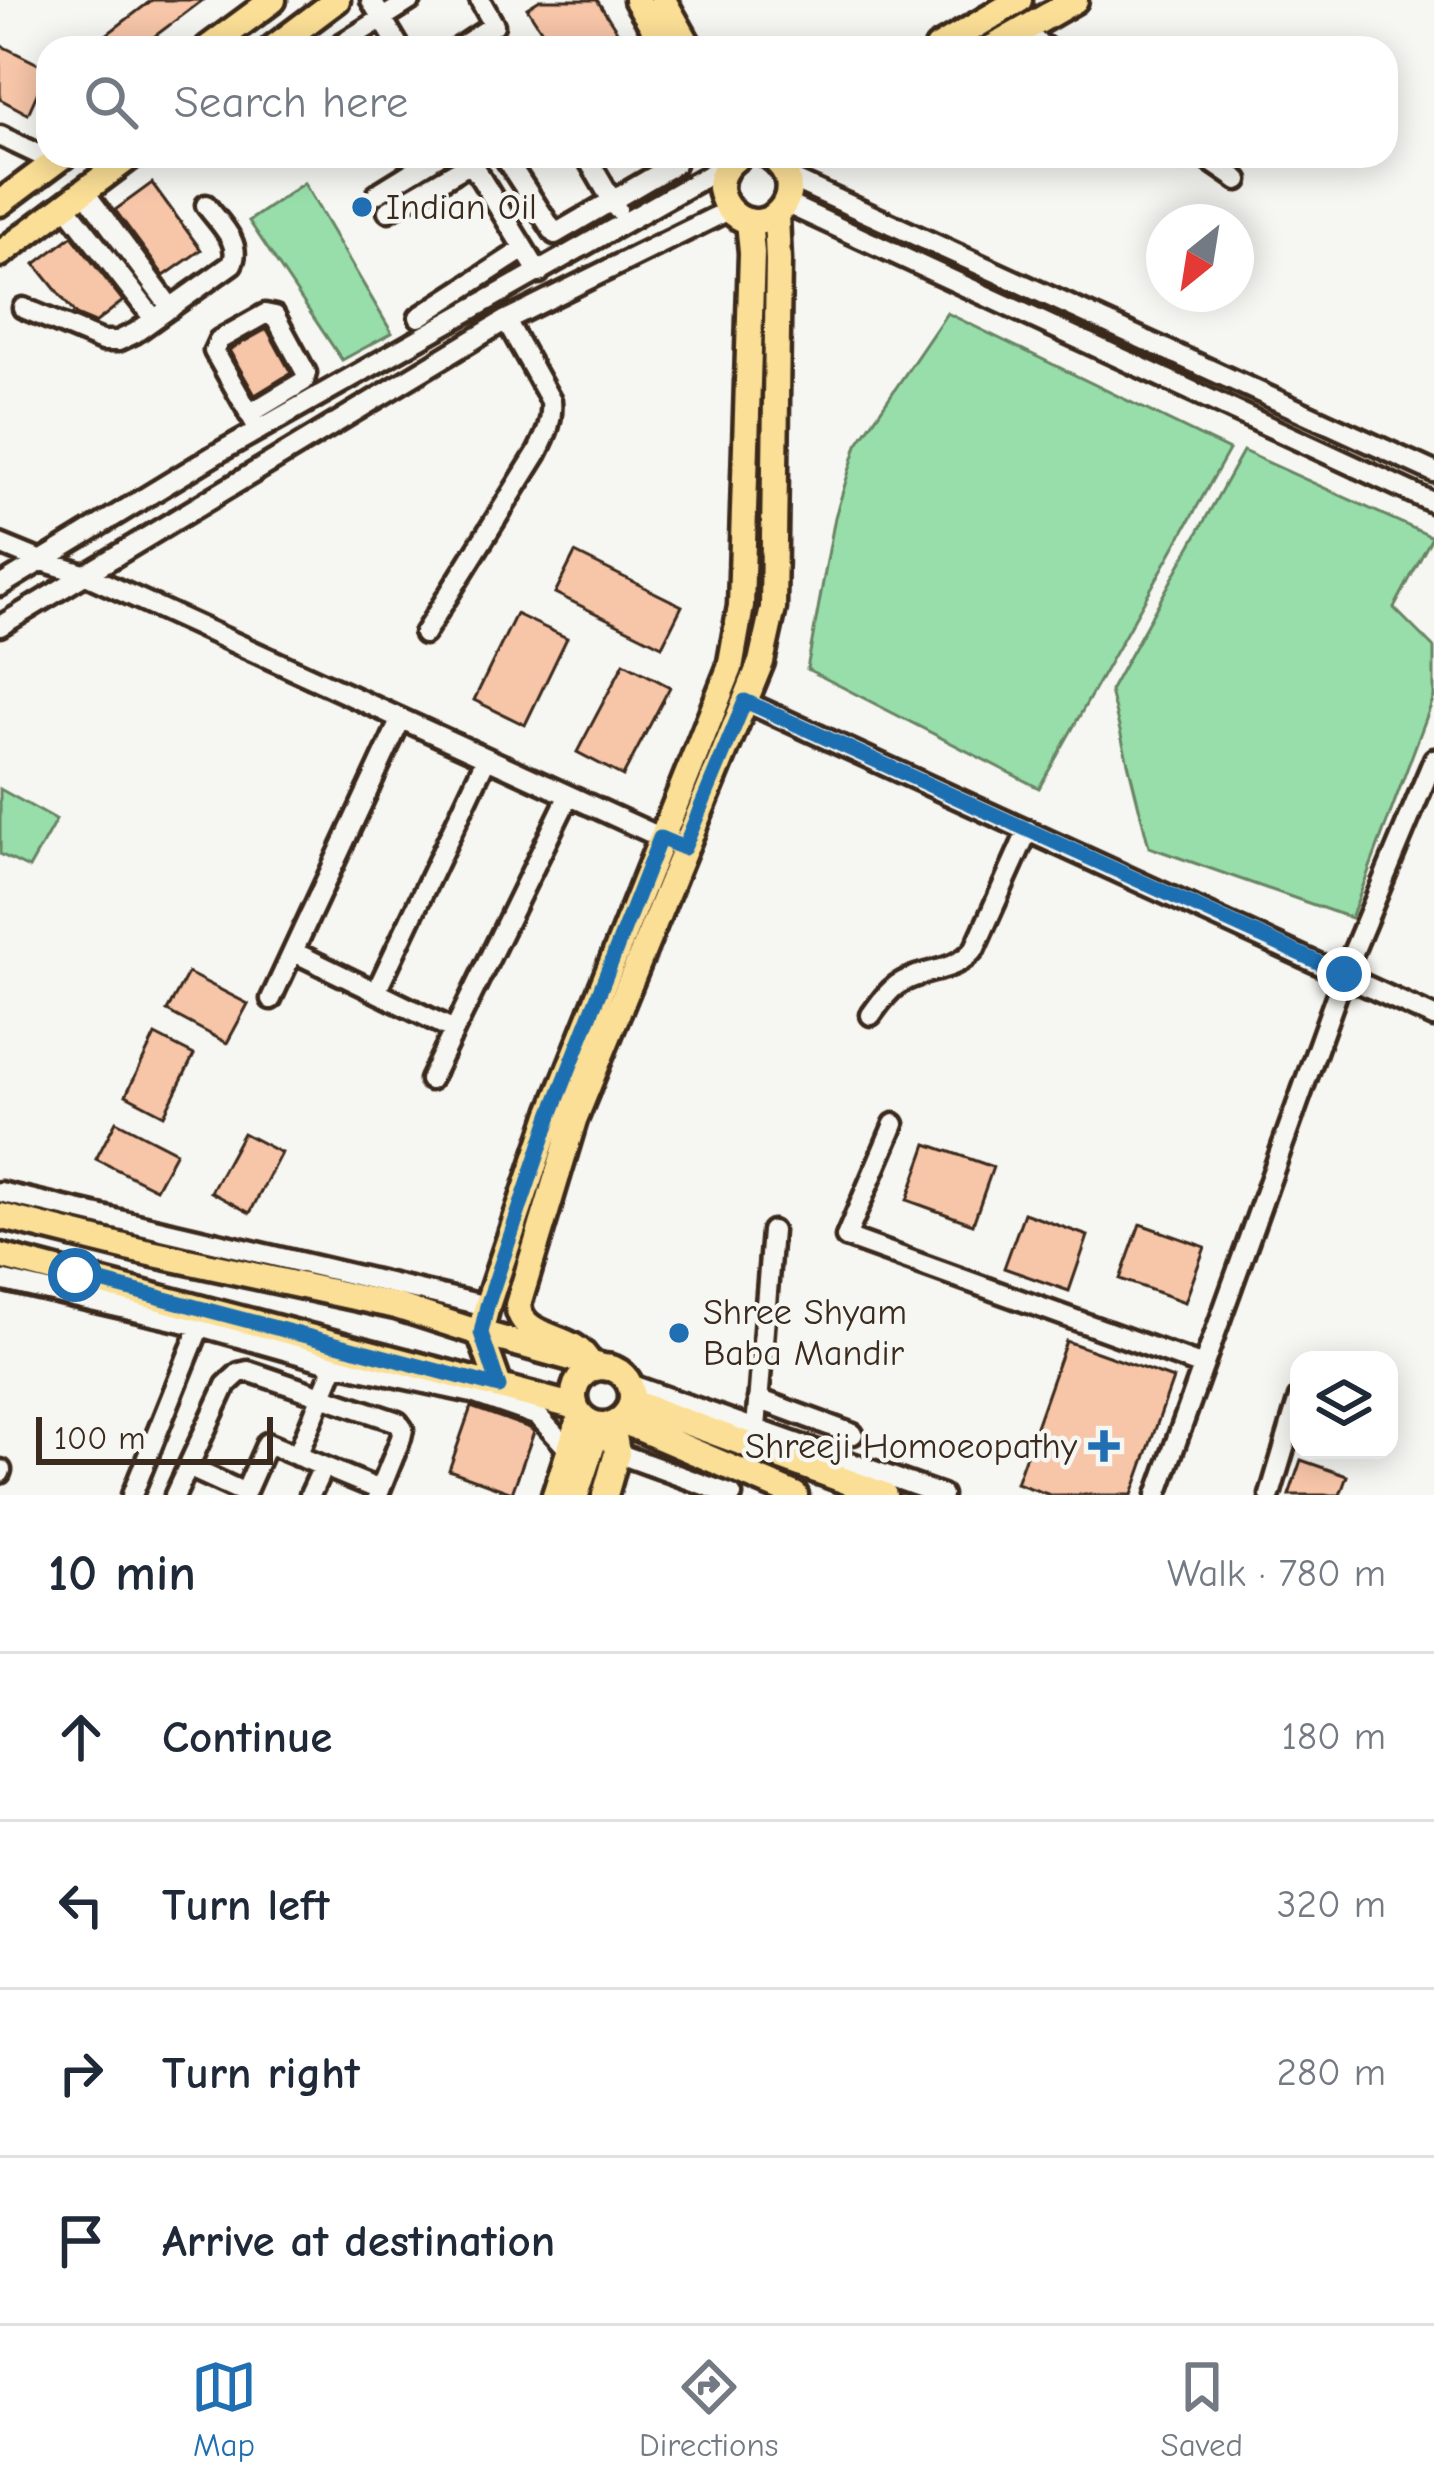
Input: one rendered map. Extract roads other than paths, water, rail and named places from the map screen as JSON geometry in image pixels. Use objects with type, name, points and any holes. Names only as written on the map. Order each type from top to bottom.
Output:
[{"type":"main road","points":[[224,36],[273,0]]},
{"type":"main road","points":[[289,36],[337,0]]},
{"type":"main road","points":[[637,0],[659,36]]},
{"type":"main road","points":[[663,0],[683,36]]},
{"type":"main road","points":[[958,36],[1019,0]]},
{"type":"main road","points":[[1012,36],[1075,0]]},
{"type":"main road","points":[[0,203],[47,168]]},
{"type":"main road","points":[[0,254],[115,168]]},
{"type":"main road","points":[[726,168],[720,188],[723,200],[739,215],[761,221],[780,209],[789,194],[781,168]]},
{"type":"main road","points":[[499,1387],[481,1333],[551,1115],[672,843],[761,662],[772,608],[780,209]]},
{"type":"main road","points":[[598,1365],[581,1350],[526,1325],[518,1305],[574,1120],[730,668],[741,606],[752,253],[739,215]]},
{"type":"main road","points":[[0,1216],[74,1222],[397,1306],[624,1376],[576,1495]]},
{"type":"main road","points":[[0,1256],[74,1286],[607,1411],[884,1495]]},
{"type":"main road","points":[[598,1365],[580,1378],[575,1392],[607,1411],[795,1495]]},
{"type":"main road","points":[[555,1495],[571,1452],[607,1411]]},
{"type":"main road","points":[[604,1495],[617,1454],[607,1411]]},
{"type":"street","points":[[370,0],[393,36]]},
{"type":"street","points":[[354,36],[411,0]]},
{"type":"street","points":[[477,36],[494,25],[480,0]]},
{"type":"street","points":[[1021,31],[1028,36]]},
{"type":"street","points":[[0,136],[36,150]]},
{"type":"street","points":[[378,193],[419,168]]},
{"type":"street","points":[[388,211],[456,168]]},
{"type":"street","points":[[474,168],[539,273]]},
{"type":"street","points":[[513,168],[555,234],[668,168]]},
{"type":"street","points":[[593,168],[626,224]]},
{"type":"street","points":[[0,586],[254,422],[539,273],[716,168]]},
{"type":"street","points":[[781,168],[1434,472]]},
{"type":"street","points":[[1220,168],[1238,180]]},
{"type":"street","points":[[75,198],[163,314]]},
{"type":"street","points":[[23,308],[102,341],[118,341],[232,264],[236,246],[206,205]]},
{"type":"street","points":[[780,209],[1434,503]]},
{"type":"street","points":[[0,626],[506,320],[739,215]]},
{"type":"street","points":[[419,316],[524,249]]},
{"type":"street","points":[[265,314],[275,316],[306,373],[304,381],[254,422],[214,351],[219,340],[265,314]]},
{"type":"street","points":[[424,634],[549,428],[551,401],[506,320]]},
{"type":"street","points":[[0,544],[84,574],[672,843]]},
{"type":"street","points":[[745,701],[1434,1016]]},
{"type":"street","points":[[271,999],[401,719]]},
{"type":"street","points":[[377,990],[486,759]]},
{"type":"street","points":[[1157,1495],[1344,974],[1434,759]]},
{"type":"street","points":[[430,1080],[568,796]]},
{"type":"street","points":[[871,1015],[897,985],[969,956],[1028,830]]},
{"type":"street","points":[[294,952],[454,1030]]},
{"type":"street","points":[[894,1124],[846,1237],[1203,1366]]},
{"type":"street","points":[[0,1192],[74,1222],[487,1306]]},
{"type":"street","points":[[756,1428],[772,1231]]},
{"type":"street","points":[[0,1280],[74,1286],[335,1364],[472,1393],[538,1416],[571,1452]]},
{"type":"street","points":[[133,1495],[200,1326]]},
{"type":"street","points":[[297,1456],[335,1364]]},
{"type":"street","points":[[175,1495],[226,1385],[239,1373],[248,1371],[390,1418],[403,1430],[379,1492],[267,1443],[244,1494],[188,1467]]},
{"type":"street","points":[[758,1399],[853,1434]]},
{"type":"street","points":[[607,1411],[756,1428],[942,1495]]},
{"type":"street","points":[[1270,1495],[1290,1428]]},
{"type":"street","points":[[617,1454],[732,1495]]},
{"type":"street","points":[[310,1495],[323,1467]]},
{"type":"place","name":"Indian Oil","points":[[362,207]]},
{"type":"place","name":"Shree Shyam Baba Mandir","points":[[679,1333]]},
{"type":"place","name":"Shreeji Homoeopathy","points":[[1104,1446]]}]
